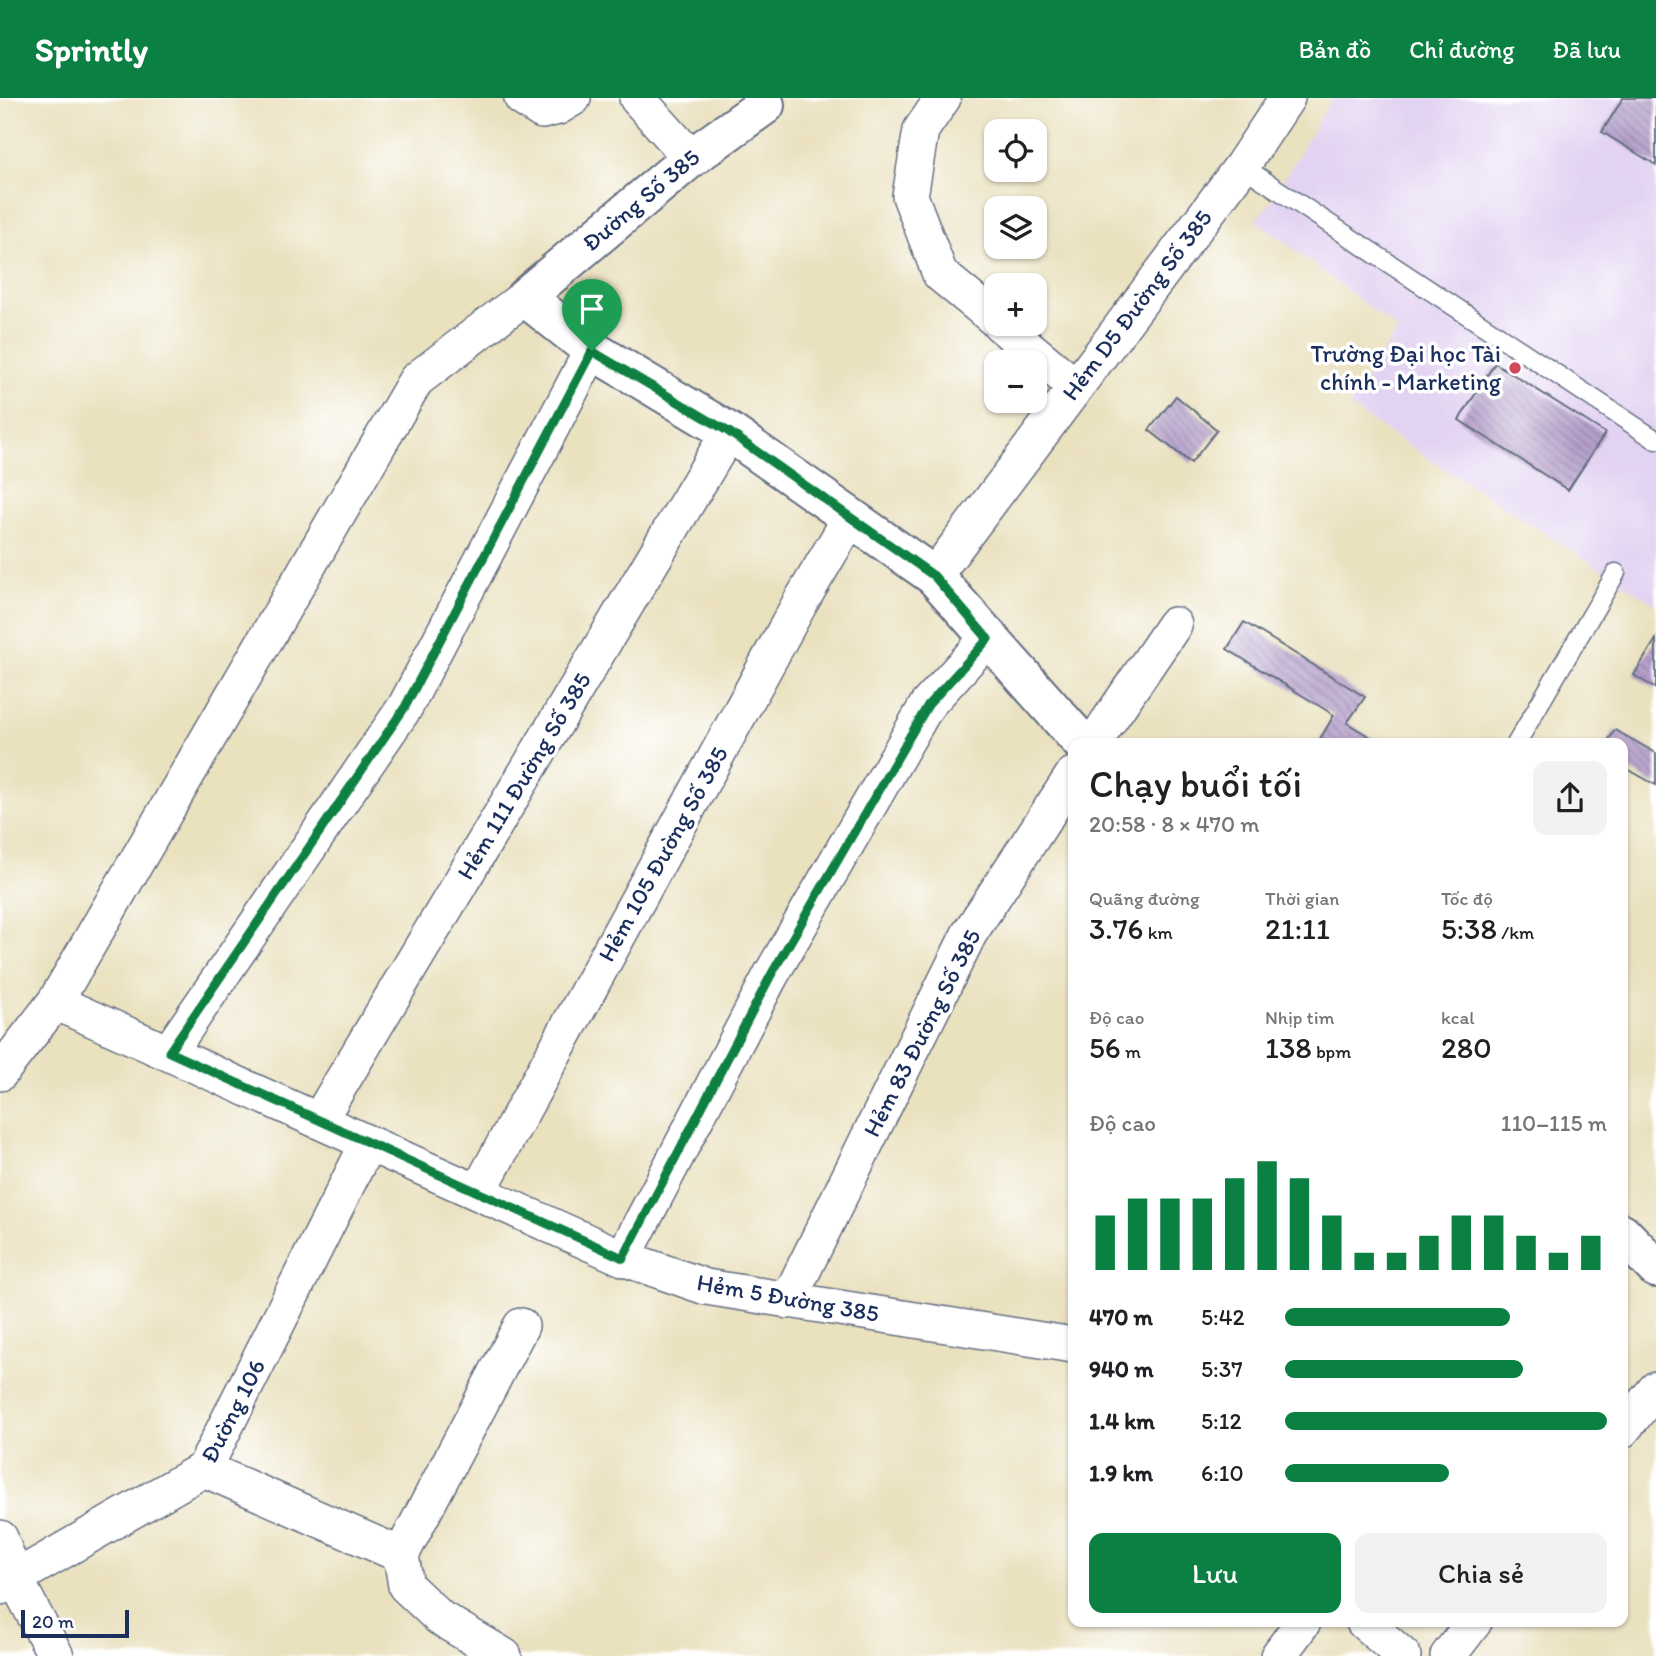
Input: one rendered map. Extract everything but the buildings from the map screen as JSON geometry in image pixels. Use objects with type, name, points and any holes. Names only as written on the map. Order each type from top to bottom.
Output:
[{"type":"street","points":[[522,98],[542,111],[550,111],[573,98]]},
{"type":"street","points":[[637,98],[691,158]]},
{"type":"street","points":[[943,98],[921,130],[910,196],[940,274],[984,310]]},
{"type":"street","name":"Hẻm D5 Đường Số 385","points":[[934,576],[1242,166],[1287,98]]},
{"type":"street","name":"Đường Số 385","points":[[525,297],[691,158],[765,105]]},
{"type":"street","points":[[0,1073],[55,1002],[416,380],[525,297],[592,351],[729,432],[934,576],[1078,738]]},
{"type":"street","points":[[1014,336],[1076,387]]},
{"type":"street","points":[[169,1052],[405,707],[592,351]]},
{"type":"street","name":"Hẻm 111 Đường Số 385","points":[[319,1120],[729,432]]},
{"type":"street","name":"Hẻm 105 Đường Số 385","points":[[478,1192],[800,603],[851,517]]},
{"type":"street","points":[[1097,738],[1174,625]]},
{"type":"street","points":[[623,1258],[771,975],[928,705],[988,639]]},
{"type":"street","name":"Hẻm 83 Đường Số 385","points":[[788,1301],[970,934],[1068,783]]},
{"type":"street","name":"Hẻm 5 Đường 385","points":[[55,1002],[623,1258],[706,1287],[1068,1344]]},
{"type":"street","name":"Đường 106","points":[[8,1583],[204,1469],[368,1143]]},
{"type":"street","points":[[1628,1239],[1656,1268]]},
{"type":"street","points":[[504,1656],[440,1618],[406,1586],[401,1555],[521,1326]]},
{"type":"street","points":[[1628,1423],[1656,1389]]},
{"type":"street","points":[[204,1469],[401,1555]]},
{"type":"street","points":[[0,1538],[8,1583],[55,1656]]},
{"type":"street","points":[[1278,1656],[1299,1627]]},
{"type":"street","points":[[1370,1627],[1403,1656]]},
{"type":"street","points":[[1448,1656],[1470,1627]]},
{"type":"lane","points":[[1242,166],[1656,440]]},
{"type":"lane","points":[[1520,738],[1616,573]]},
{"type":"shaded area","name":"Trường Đại học Tài chính - Marketing","points":[[1332,98],[1656,98],[1656,605],[1349,407],[1398,329],[1255,220],[1269,205]]},
{"type":"place","name":"Trường Đại học Tài chính - Marketing","points":[[1515,368]]},
{"type":"route","points":[[592,351],[729,432],[934,576],[988,639],[928,705],[771,975],[623,1258],[169,1052],[405,707],[592,351]]}]
